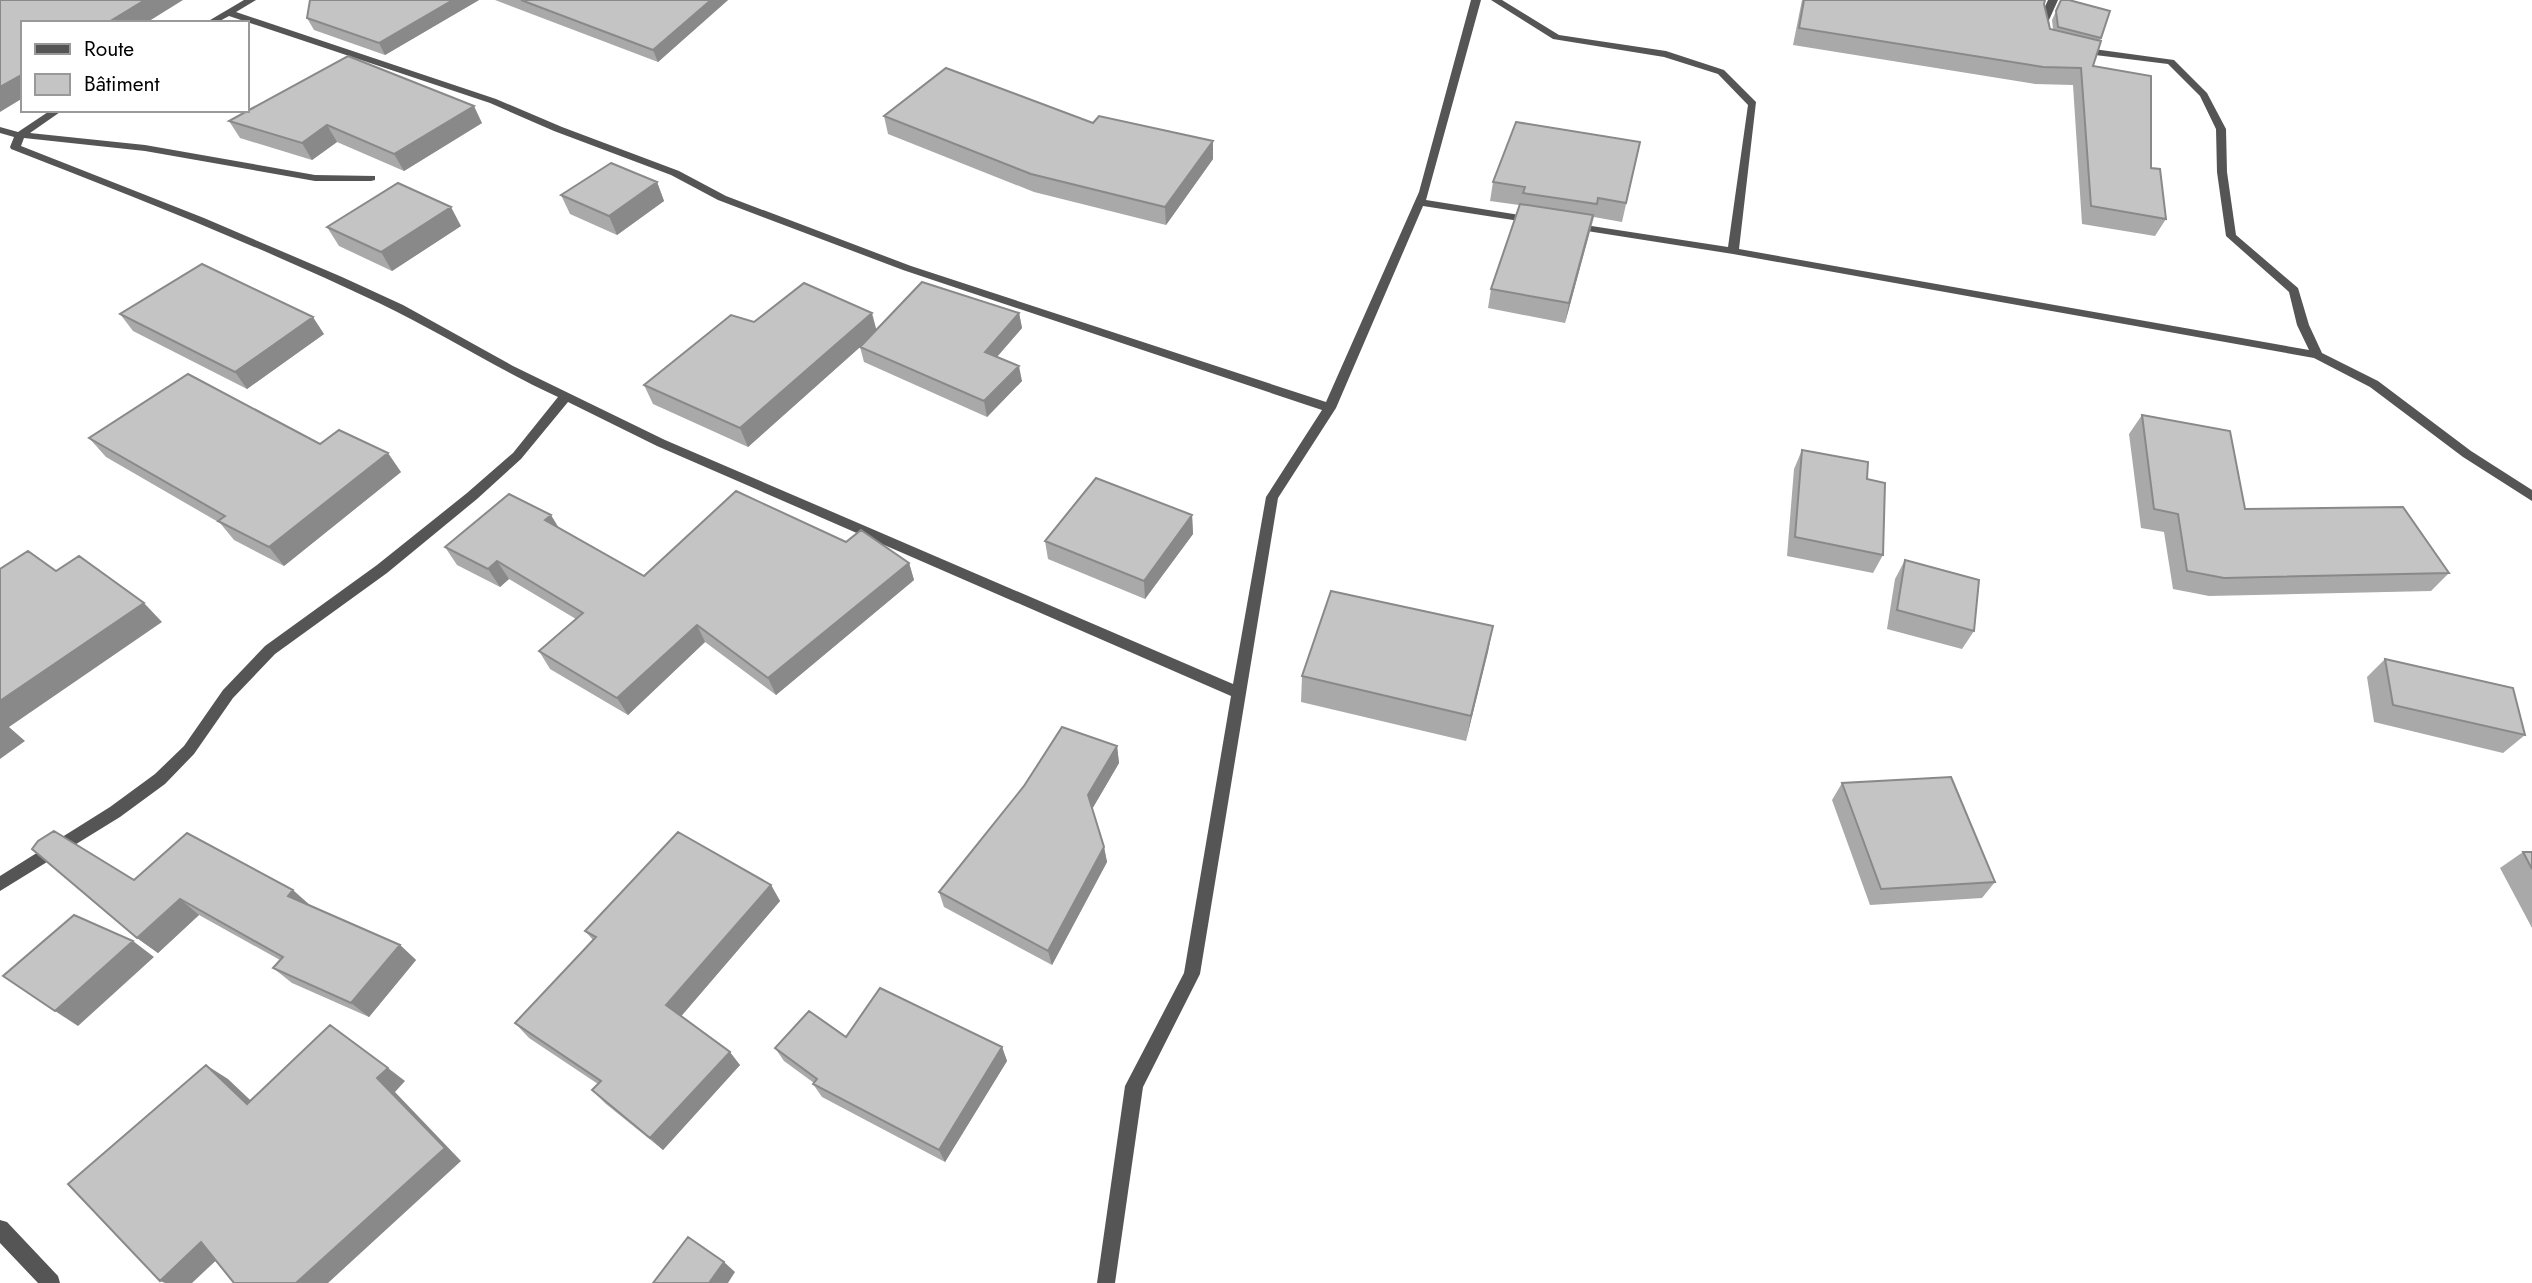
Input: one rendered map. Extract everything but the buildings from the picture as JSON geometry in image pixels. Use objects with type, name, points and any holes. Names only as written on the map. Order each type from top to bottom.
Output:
[{"type":"street","points":[[213,21],[251,0]]},
{"type":"street","points":[[1106,1283],[1134,1086],[1192,974],[1237,692],[1272,497],[1330,408],[1419,202],[1476,0]]},
{"type":"street","points":[[1496,0],[1556,37],[1666,54],[1721,72],[1753,104],[1733,251]]},
{"type":"street","points":[[2046,41],[2043,20],[2053,0]]},
{"type":"street","points":[[229,13],[493,101],[558,129],[675,173],[722,198],[769,217],[907,268],[1330,408]]},
{"type":"street","points":[[2067,47],[2171,62],[2204,94],[2221,129],[2222,172],[2231,236],[2294,291],[2303,325],[2317,355]]},
{"type":"street","points":[[55,112],[20,135],[15,147],[261,246],[384,300],[492,360],[565,397],[613,416],[674,448],[1237,692]]},
{"type":"street","points":[[0,130],[20,135],[145,148],[315,178],[371,178]]},
{"type":"street","points":[[1419,202],[1542,222]]},
{"type":"street","points":[[1556,224],[1733,251],[2317,355],[2374,384],[2467,454],[2532,496]]},
{"type":"street","points":[[0,884],[115,812],[160,779],[189,750],[228,694],[270,650],[382,569],[472,496],[517,456],[565,397]]},
{"type":"street","points":[[0,1229],[51,1283]]}]
